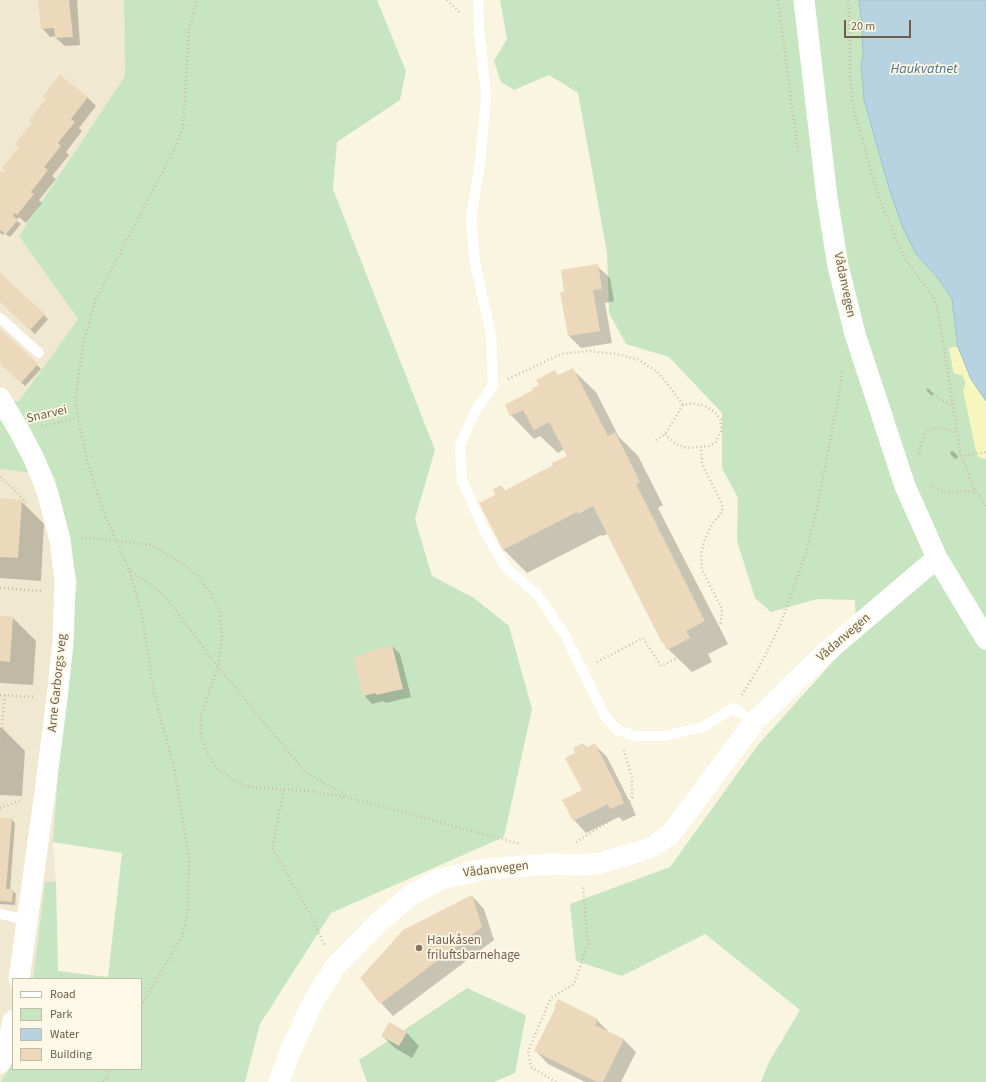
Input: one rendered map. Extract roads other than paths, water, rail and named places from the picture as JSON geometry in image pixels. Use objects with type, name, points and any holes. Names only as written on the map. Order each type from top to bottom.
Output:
[{"type":"street","name":"Vådanvegen","points":[[804,0],[827,198],[838,266],[855,334],[905,486],[937,558],[986,639]]},
{"type":"street","name":"Arne Garborgs veg","points":[[0,398],[20,432],[41,475],[52,508],[60,540],[65,593],[63,643],[57,698],[19,978]]},
{"type":"street","name":"Vådanvegen","points":[[280,1082],[290,1052],[313,1002],[336,968],[376,924],[411,895],[441,879],[485,869],[550,864],[601,863],[653,847],[671,834],[754,722],[823,655],[937,558]]},
{"type":"street","points":[[0,1063],[6,1050],[12,1025]]},
{"type":"lane","points":[[478,0],[479,31],[486,96],[480,163],[470,218],[475,263],[491,334],[493,386],[476,410],[460,445],[462,480],[486,534],[507,569],[537,594],[566,637],[605,716],[616,729],[635,736],[665,736],[703,727],[733,708],[754,722]]},
{"type":"lane","points":[[0,318],[39,353]]},
{"type":"lane","points":[[0,914],[28,920]]},
{"type":"water","name":"Haukvatnet","points":[[859,0],[986,0],[986,401],[971,379],[958,347],[952,299],[938,278],[916,254],[903,228],[889,188],[864,100],[861,65],[863,56],[862,27]]},
{"type":"place","name":"Haukåsen friluftsbarnehage","points":[[419,948]]}]
